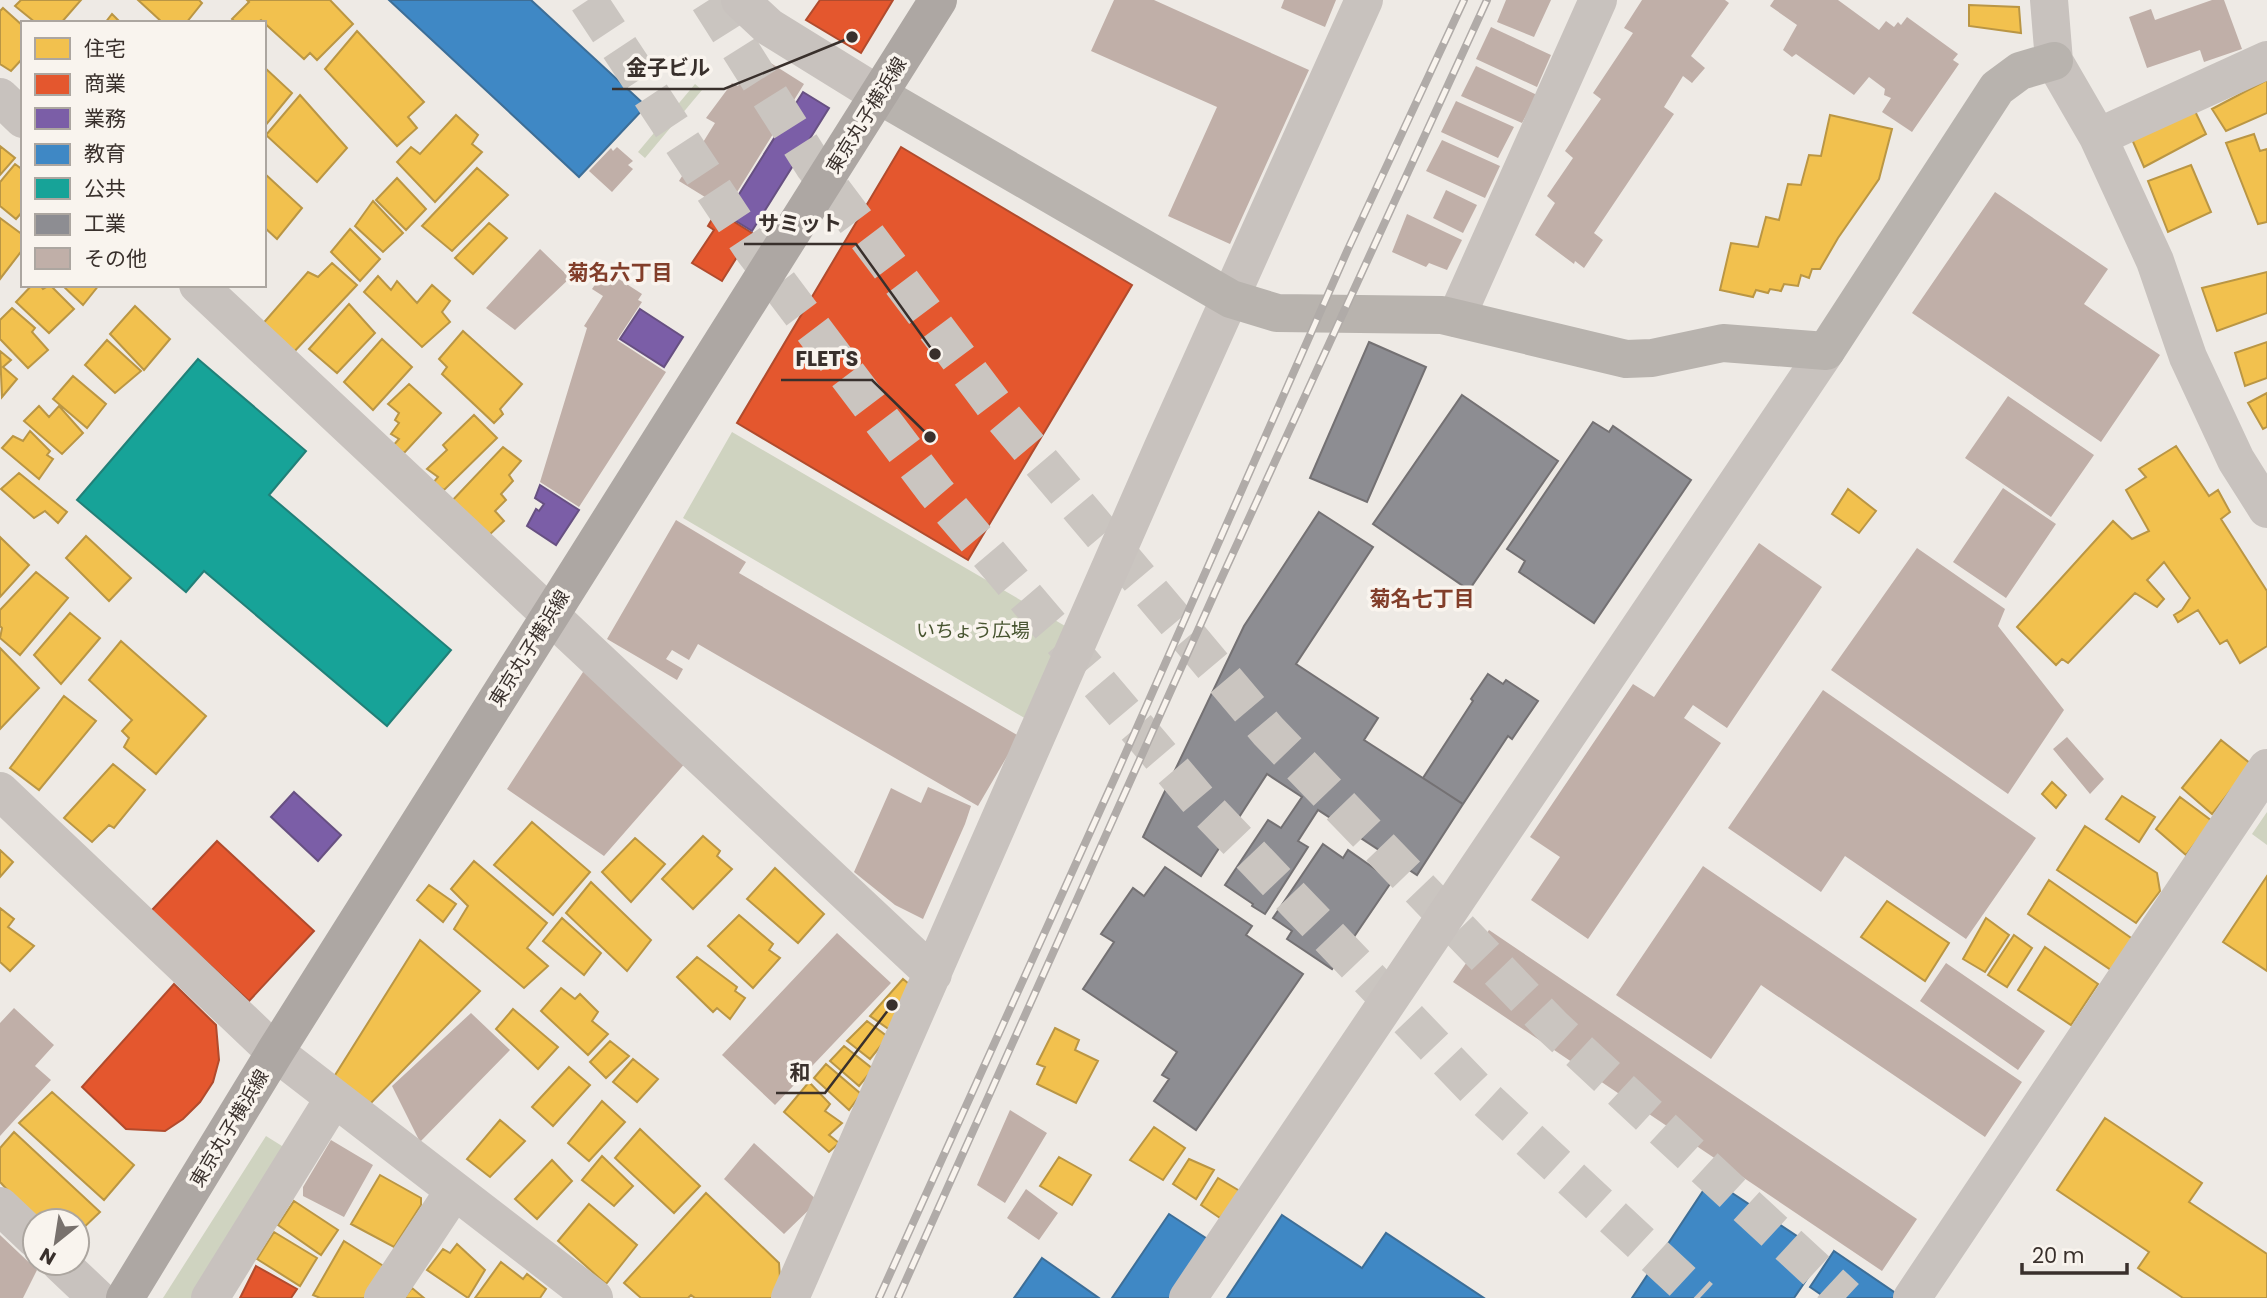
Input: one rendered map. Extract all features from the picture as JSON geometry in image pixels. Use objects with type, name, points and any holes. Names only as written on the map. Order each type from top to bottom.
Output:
[{"type":"main road","name":"東京丸子横浜線","points":[[125,1298],[275,1052],[938,0]]},
{"type":"street","points":[[740,0],[769,27],[879,95],[1231,299],[1277,313],[1442,314],[1626,359],[1651,358],[1723,343],[1826,351]]},
{"type":"street","points":[[790,1298],[1163,447],[1364,0]]},
{"type":"street","points":[[1457,318],[1598,0]]},
{"type":"street","points":[[2049,0],[2054,61],[2098,136],[2155,261],[2188,357],[2236,460],[2267,509]]},
{"type":"street","points":[[2098,136],[2267,60]]},
{"type":"street","points":[[1188,1298],[1826,351],[1997,88],[2021,71],[2054,61]]},
{"type":"street","points":[[0,97],[21,117]]},
{"type":"street","points":[[200,287],[933,974]]},
{"type":"street","points":[[1912,1298],[2267,768]]},
{"type":"street","points":[[0,791],[275,1052],[594,1298]]},
{"type":"street","points":[[210,1298],[334,1098]]},
{"type":"street","points":[[383,1298],[454,1191]]},
{"type":"street","points":[[0,1206],[21,1226]]},
{"type":"street","points":[[75,1277],[97,1298]]},
{"type":"green space","points":[[695,84],[702,90],[645,158],[638,152]]},
{"type":"green space","name":"いちょう広場","points":[[732,432],[1072,630],[1033,723],[683,518]]},
{"type":"green space","points":[[2267,812],[2267,845],[2252,834]]},
{"type":"green space","points":[[266,1136],[290,1151],[198,1298],[163,1298]]},
{"type":"building: 住宅","points":[[21,0],[81,0],[63,21],[34,21],[15,6]]},
{"type":"building: 住宅","points":[[138,0],[199,0],[202,3],[188,21],[161,21]]},
{"type":"building: 住宅","points":[[247,0],[330,0],[353,24],[317,60],[310,53],[304,59],[266,25],[266,21],[232,19],[249,2]]},
{"type":"building: 住宅","points":[[1969,5],[2019,7],[2021,33],[1969,26]]},
{"type":"building: 住宅","points":[[3,8],[21,24],[21,60],[11,71],[0,64],[0,11]]},
{"type":"building: 住宅","points":[[112,14],[119,21],[107,21]]},
{"type":"building: 住宅","points":[[357,31],[424,102],[408,117],[417,128],[397,146],[325,69]]},
{"type":"building: 住宅","points":[[266,69],[292,93],[266,125]]},
{"type":"building: 住宅","points":[[2267,80],[2267,113],[2226,131],[2212,109]]},
{"type":"building: 住宅","points":[[300,95],[347,148],[317,182],[266,135]]},
{"type":"building: 住宅","points":[[2193,107],[2206,134],[2144,167],[2131,137]]},
{"type":"building: 住宅","points":[[456,115],[478,135],[472,144],[482,152],[435,202],[397,162],[411,147],[420,154]]},
{"type":"building: 住宅","points":[[1830,115],[1892,129],[1879,179],[1820,269],[1812,269],[1809,278],[1801,275],[1798,286],[1784,284],[1781,291],[1770,289],[1768,293],[1756,290],[1753,297],[1720,290],[1731,243],[1758,247],[1766,217],[1779,220],[1788,184],[1801,185],[1809,155],[1821,156]]},
{"type":"building: 住宅","points":[[2254,134],[2260,151],[2267,149],[2267,222],[2258,224],[2226,143]]},
{"type":"building: 住宅","points":[[0,146],[15,158],[0,175]]},
{"type":"building: 住宅","points":[[15,164],[21,168],[21,213],[16,219],[0,206],[0,182]]},
{"type":"building: 住宅","points":[[2191,165],[2211,212],[2168,232],[2148,181]]},
{"type":"building: 住宅","points":[[477,168],[508,195],[452,251],[422,226]]},
{"type":"building: 住宅","points":[[266,175],[302,208],[277,239],[266,229]]},
{"type":"building: 住宅","points":[[397,178],[426,209],[406,230],[376,200]]},
{"type":"building: 住宅","points":[[373,201],[403,233],[383,252],[355,226]]},
{"type":"building: 住宅","points":[[0,218],[21,234],[21,252],[0,279]]},
{"type":"building: 住宅","points":[[489,223],[507,238],[473,274],[455,258]]},
{"type":"building: 住宅","points":[[350,229],[380,259],[360,281],[331,252]]},
{"type":"building: 住宅","points":[[332,263],[357,285],[291,355],[260,327],[308,272],[318,277]]},
{"type":"building: 住宅","points":[[2267,272],[2267,313],[2217,331],[2202,288]]},
{"type":"building: 住宅","points":[[378,276],[391,290],[397,281],[417,303],[432,285],[450,301],[442,312],[450,322],[422,347],[364,292]]},
{"type":"building: 住宅","points":[[30,287],[52,287],[74,309],[49,333],[16,302]]},
{"type":"building: 住宅","points":[[64,287],[97,287],[83,305]]},
{"type":"building: 住宅","points":[[349,304],[375,333],[337,373],[309,349]]},
{"type":"building: 住宅","points":[[135,306],[170,339],[144,370],[110,334]]},
{"type":"building: 住宅","points":[[12,308],[35,328],[32,332],[48,350],[28,368],[0,339],[0,320]]},
{"type":"building: 住宅","points":[[463,331],[522,384],[500,409],[503,414],[494,423],[442,374],[447,367],[439,359]]},
{"type":"building: 住宅","points":[[382,339],[412,367],[373,410],[344,382]]},
{"type":"building: 住宅","points":[[107,340],[141,371],[115,393],[85,365]]},
{"type":"building: 住宅","points":[[2267,342],[2267,378],[2245,386],[2235,353]]},
{"type":"building: 住宅","points":[[0,351],[11,360],[3,367],[17,379],[2,397]]},
{"type":"building: 住宅","points":[[73,376],[106,404],[87,428],[53,399]]},
{"type":"building: 住宅","points":[[409,384],[441,413],[404,453],[392,447],[399,439],[391,434],[399,423],[395,420],[399,413],[388,404]]},
{"type":"building: 住宅","points":[[2267,393],[2267,427],[2263,429],[2248,403]]},
{"type":"building: 住宅","points":[[39,406],[49,417],[59,406],[83,433],[62,454],[24,421]]},
{"type":"building: 住宅","points":[[474,415],[497,438],[444,490],[433,483],[438,477],[427,469],[447,450],[443,445]]},
{"type":"building: 住宅","points":[[30,431],[50,451],[47,455],[53,459],[39,479],[2,448],[13,436],[23,441]]},
{"type":"building: 住宅","points":[[2176,446],[2209,496],[2218,490],[2230,512],[2221,519],[2267,591],[2267,646],[2240,663],[2227,640],[2220,644],[2198,610],[2178,622],[2174,615],[2182,610],[2190,598],[2164,562],[2147,580],[2164,599],[2157,607],[2135,593],[2068,663],[2062,659],[2056,665],[2017,627],[2113,521],[2132,539],[2149,531],[2126,490],[2146,477],[2139,469]]},
{"type":"building: 住宅","points":[[503,447],[521,461],[509,475],[513,481],[501,494],[506,500],[495,511],[504,521],[486,538],[449,504]]},
{"type":"building: 住宅","points":[[19,473],[67,512],[58,523],[45,511],[34,518],[1,489]]},
{"type":"building: 住宅","points":[[1848,489],[1876,511],[1859,533],[1832,514]]},
{"type":"building: 住宅","points":[[86,536],[131,578],[109,601],[66,558]]},
{"type":"building: 住宅","points":[[0,537],[29,565],[0,597]]},
{"type":"building: 住宅","points":[[36,572],[68,598],[20,655],[0,638],[0,610]]},
{"type":"building: 住宅","points":[[70,613],[100,638],[61,684],[34,655]]},
{"type":"building: 住宅","points":[[121,641],[206,716],[156,774],[124,747],[129,738],[122,731],[132,720],[89,680]]},
{"type":"building: 住宅","points":[[0,648],[39,688],[0,729]]},
{"type":"building: 住宅","points":[[64,696],[96,721],[39,790],[10,768]]},
{"type":"building: 住宅","points":[[2221,740],[2251,764],[2212,814],[2182,788]]},
{"type":"building: 住宅","points":[[113,764],[145,790],[114,828],[109,825],[92,842],[64,818]]},
{"type":"building: 住宅","points":[[2052,782],[2066,795],[2056,808],[2042,794]]},
{"type":"building: 住宅","points":[[2122,796],[2155,817],[2139,842],[2106,819]]},
{"type":"building: 住宅","points":[[2180,797],[2212,821],[2186,855],[2156,829]]},
{"type":"building: 住宅","points":[[532,822],[590,872],[553,915],[494,865]]},
{"type":"building: 住宅","points":[[2085,826],[2157,873],[2160,891],[2136,923],[2057,870]]},
{"type":"building: 住宅","points":[[703,836],[720,851],[717,856],[732,869],[693,909],[662,879]]},
{"type":"building: 住宅","points":[[635,838],[665,864],[631,902],[602,872]]},
{"type":"building: 住宅","points":[[0,850],[13,862],[0,877]]},
{"type":"building: 住宅","points":[[474,861],[547,923],[527,948],[548,966],[524,988],[454,929],[468,906],[451,889]]},
{"type":"building: 住宅","points":[[775,868],[824,914],[798,943],[747,899]]},
{"type":"building: 住宅","points":[[2267,876],[2267,971],[2223,942]]},
{"type":"building: 住宅","points":[[2049,880],[2134,940],[2114,972],[2028,914]]},
{"type":"building: 住宅","points":[[591,882],[651,940],[627,971],[566,913]]},
{"type":"building: 住宅","points":[[429,885],[456,904],[443,922],[417,900]]},
{"type":"building: 住宅","points":[[1887,901],[1949,943],[1925,981],[1861,937]]},
{"type":"building: 住宅","points":[[0,908],[14,919],[8,927],[34,946],[10,971],[0,962]]},
{"type":"building: 住宅","points":[[739,915],[773,944],[769,950],[780,958],[753,988],[708,946]]},
{"type":"building: 住宅","points":[[562,918],[601,953],[584,975],[543,941]]},
{"type":"building: 住宅","points":[[1986,918],[2009,935],[1985,972],[1963,959]]},
{"type":"building: 住宅","points":[[2014,935],[2032,948],[2007,987],[1988,975]]},
{"type":"building: 住宅","points":[[420,940],[480,991],[369,1105],[332,1080]]},
{"type":"building: 住宅","points":[[2045,947],[2098,984],[2071,1025],[2018,990]]},
{"type":"building: 住宅","points":[[697,957],[737,987],[735,991],[745,998],[730,1019],[717,1008],[713,1012],[677,977]]},
{"type":"building: 住宅","points":[[903,979],[915,989],[890,1030],[870,1016]]},
{"type":"building: 住宅","points":[[561,988],[575,999],[580,994],[598,1012],[592,1021],[608,1034],[588,1055],[541,1011]]},
{"type":"building: 住宅","points":[[513,1009],[558,1047],[538,1069],[496,1029]]},
{"type":"building: 住宅","points":[[867,1021],[888,1037],[870,1059],[847,1041]]},
{"type":"building: 住宅","points":[[1055,1028],[1079,1040],[1075,1050],[1098,1061],[1076,1103],[1037,1084],[1045,1067],[1037,1064]]},
{"type":"building: 住宅","points":[[610,1041],[629,1056],[606,1078],[590,1062]]},
{"type":"building: 住宅","points":[[844,1046],[873,1069],[859,1086],[830,1061]]},
{"type":"building: 住宅","points":[[633,1059],[658,1079],[637,1102],[613,1082]]},
{"type":"building: 住宅","points":[[826,1064],[861,1094],[849,1110],[814,1078]]},
{"type":"building: 住宅","points":[[569,1067],[590,1085],[553,1126],[532,1107]]},
{"type":"building: 住宅","points":[[809,1082],[830,1104],[825,1111],[842,1123],[829,1135],[839,1143],[829,1152],[784,1112]]},
{"type":"building: 住宅","points":[[52,1092],[134,1165],[104,1200],[19,1123]]},
{"type":"building: 住宅","points":[[602,1101],[625,1122],[589,1161],[568,1143]]},
{"type":"building: 住宅","points":[[2105,1118],[2202,1183],[2189,1202],[2267,1254],[2267,1298],[2183,1298],[2138,1268],[2149,1252],[2057,1190]]},
{"type":"building: 住宅","points":[[500,1120],[525,1141],[490,1177],[467,1159]]},
{"type":"building: 住宅","points":[[1154,1127],[1185,1148],[1163,1180],[1130,1160]]},
{"type":"building: 住宅","points":[[640,1129],[700,1186],[674,1213],[615,1158]]},
{"type":"building: 住宅","points":[[14,1132],[100,1212],[91,1221],[91,1207],[23,1207],[0,1182],[0,1148]]},
{"type":"building: 住宅","points":[[602,1156],[633,1186],[614,1206],[582,1180]]},
{"type":"building: 住宅","points":[[1059,1157],[1091,1175],[1072,1205],[1040,1186]]},
{"type":"building: 住宅","points":[[1189,1159],[1214,1170],[1196,1199],[1173,1184]]},
{"type":"building: 住宅","points":[[552,1160],[572,1181],[537,1219],[515,1199]]},
{"type":"building: 住宅","points":[[380,1175],[421,1198],[421,1205],[394,1247],[351,1224]]},
{"type":"building: 住宅","points":[[1218,1178],[1243,1193],[1220,1218],[1201,1205]]},
{"type":"building: 住宅","points":[[706,1193],[779,1263],[780,1278],[775,1298],[695,1298],[691,1295],[688,1298],[641,1298],[624,1283]]},
{"type":"building: 住宅","points":[[294,1201],[338,1230],[321,1255],[278,1225]]},
{"type":"building: 住宅","points":[[589,1204],[637,1245],[606,1284],[558,1241]]},
{"type":"building: 住宅","points":[[274,1232],[317,1258],[300,1286],[257,1259]]},
{"type":"building: 住宅","points":[[344,1241],[385,1267],[365,1298],[320,1298],[313,1295]]},
{"type":"building: 住宅","points":[[457,1244],[485,1270],[468,1298],[427,1270],[443,1249],[450,1253]]},
{"type":"building: 住宅","points":[[501,1262],[523,1279],[527,1274],[546,1289],[540,1298],[475,1298]]},
{"type":"building: 住宅","points":[[412,1288],[424,1298],[404,1298]]},
{"type":"building: 商業","points":[[820,0],[893,0],[861,53],[806,20]]},
{"type":"building: 商業","points":[[901,147],[1132,285],[968,560],[737,423]]},
{"type":"building: 商業","points":[[717,211],[752,233],[722,281],[692,263],[714,230],[708,226]]},
{"type":"building: 商業","points":[[217,841],[314,931],[249,1001],[151,911]]},
{"type":"building: 商業","points":[[174,984],[216,1025],[219,1060],[213,1082],[200,1102],[183,1119],[165,1131],[126,1129],[82,1087]]},
{"type":"building: 商業","points":[[256,1266],[297,1289],[291,1298],[240,1298]]},
{"type":"building: 業務","points":[[803,92],[829,108],[752,231],[726,215]]},
{"type":"building: 業務","points":[[640,309],[683,337],[664,367],[620,339]]},
{"type":"building: 業務","points":[[540,485],[579,510],[556,545],[527,526],[536,509],[539,511],[544,504],[535,498]]},
{"type":"building: 業務","points":[[294,792],[341,835],[318,861],[271,817]]},
{"type":"building: 教育","points":[[389,0],[531,0],[646,106],[579,177]]},
{"type":"building: 教育","points":[[1711,1179],[1824,1254],[1794,1298],[1632,1298]]},
{"type":"building: 教育","points":[[1169,1214],[1212,1242],[1175,1298],[1112,1298]]},
{"type":"building: 教育","points":[[1282,1215],[1362,1268],[1386,1233],[1484,1298],[1227,1298]]},
{"type":"building: 教育","points":[[1834,1251],[1897,1294],[1894,1298],[1826,1298],[1810,1287]]},
{"type":"building: 教育","points":[[1042,1258],[1099,1298],[1014,1298]]},
{"type":"building: 公共","points":[[198,359],[306,451],[269,495],[451,650],[387,726],[204,571],[186,592],[77,500]]},
{"type":"building: 工業","points":[[1369,342],[1426,367],[1367,502],[1310,478]]},
{"type":"building: 工業","points":[[1462,395],[1558,461],[1469,590],[1373,524]]},
{"type":"building: 工業","points":[[1593,422],[1609,432],[1613,426],[1691,480],[1594,623],[1519,572],[1525,561],[1507,549]]},
{"type":"building: 工業","points":[[1319,512],[1373,547],[1296,664],[1378,718],[1364,740],[1463,804],[1417,875],[1318,810],[1298,841],[1308,847],[1265,914],[1225,885],[1268,820],[1281,828],[1302,797],[1267,774],[1201,876],[1143,837],[1244,626]]},
{"type":"building: 工業","points":[[1488,674],[1503,684],[1506,680],[1538,701],[1512,739],[1508,736],[1463,804],[1423,778]]},
{"type":"building: 工業","points":[[1323,844],[1343,858],[1348,850],[1392,881],[1332,969],[1287,939],[1292,931],[1273,918]]},
{"type":"building: 工業","points":[[1165,867],[1252,926],[1246,935],[1303,974],[1196,1130],[1154,1101],[1169,1079],[1162,1075],[1177,1052],[1083,989],[1114,942],[1101,934],[1133,888],[1144,896]]},
{"type":"building: その他","points":[[1114,0],[1154,0],[1309,70],[1230,244],[1168,216],[1217,107],[1091,51]]},
{"type":"building: その他","points":[[1284,0],[1336,0],[1325,27],[1281,8]]},
{"type":"building: その他","points":[[1506,0],[1551,0],[1534,37],[1497,22]]},
{"type":"building: その他","points":[[1642,0],[1725,0],[1729,3],[1691,56],[1705,68],[1692,83],[1683,76],[1664,107],[1674,114],[1594,233],[1603,240],[1584,268],[1575,261],[1574,264],[1535,235],[1555,203],[1547,196],[1573,158],[1565,151],[1601,99],[1593,93],[1633,33],[1624,28]]},
{"type":"building: その他","points":[[1774,0],[1838,0],[1879,30],[1886,21],[1894,27],[1898,22],[1901,25],[1907,17],[1958,54],[1953,60],[1959,64],[1912,132],[1882,112],[1891,98],[1884,95],[1885,89],[1869,77],[1854,95],[1796,54],[1792,57],[1783,50],[1797,25],[1770,6]]},
{"type":"building: その他","points":[[2212,0],[2224,0],[2242,49],[2204,62],[2200,50],[2147,68],[2129,17],[2151,9],[2155,20]]},
{"type":"building: その他","points":[[1491,27],[1551,55],[1537,87],[1476,59]]},
{"type":"building: その他","points":[[758,55],[804,84],[726,210],[679,181],[715,123],[706,118],[732,83],[738,86]]},
{"type":"building: その他","points":[[1476,66],[1537,95],[1522,123],[1461,96]]},
{"type":"building: その他","points":[[1456,101],[1514,127],[1498,158],[1441,132]]},
{"type":"building: その他","points":[[1442,140],[1500,166],[1485,198],[1426,171]]},
{"type":"building: その他","points":[[617,147],[633,161],[628,165],[633,169],[612,192],[589,171],[611,148],[613,151]]},
{"type":"building: その他","points":[[1446,190],[1477,205],[1463,233],[1433,218]]},
{"type":"building: その他","points":[[1995,192],[2108,269],[2084,304],[2160,355],[2101,442],[1912,313]]},
{"type":"building: その他","points":[[1407,214],[1462,240],[1447,270],[1429,263],[1426,267],[1392,252]]},
{"type":"building: その他","points":[[540,249],[570,278],[515,330],[486,308]]},
{"type":"building: その他","points":[[605,270],[642,294],[638,300],[642,302],[617,340],[666,372],[579,507],[540,482],[587,328],[584,326],[603,296],[592,289]]},
{"type":"building: その他","points":[[2008,396],[2094,455],[2051,517],[1965,458]]},
{"type":"building: その他","points":[[2003,488],[2056,524],[2006,598],[1953,562]]},
{"type":"building: その他","points":[[676,520],[746,562],[739,573],[1019,736],[978,806],[698,644],[689,660],[672,650],[666,659],[683,669],[677,680],[607,639]]},
{"type":"building: その他","points":[[1759,543],[1822,587],[1727,728],[1693,705],[1684,718],[1721,743],[1588,939],[1531,900],[1560,857],[1530,837],[1633,684],[1654,697]]},
{"type":"building: その他","points":[[1917,548],[2005,609],[1998,626],[2064,710],[2008,794],[1831,670]]},
{"type":"building: その他","points":[[585,669],[687,761],[604,856],[507,789]]},
{"type":"building: その他","points":[[1823,690],[2036,838],[1966,939],[1845,856],[1821,892],[1728,828]]},
{"type":"building: その他","points":[[2067,737],[2104,779],[2090,794],[2053,749]]},
{"type":"building: その他","points":[[928,787],[971,806],[923,919],[895,905],[854,872],[891,788],[921,803]]},
{"type":"building: その他","points":[[1703,866],[2022,1082],[1985,1137],[1761,985],[1711,1059],[1616,995]]},
{"type":"building: その他","points":[[1489,930],[1917,1219],[1882,1271],[1453,982]]},
{"type":"building: その他","points":[[837,933],[891,983],[775,1105],[722,1055]]},
{"type":"building: その他","points":[[1946,963],[2045,1031],[2018,1070],[1920,1001]]},
{"type":"building: その他","points":[[14,1008],[54,1045],[35,1066],[51,1080],[0,1136],[0,1023]]},
{"type":"building: その他","points":[[471,1013],[510,1050],[420,1142],[392,1086]]},
{"type":"building: その他","points":[[1010,1110],[1047,1133],[1005,1203],[977,1185]]},
{"type":"building: その他","points":[[331,1140],[373,1165],[344,1217],[303,1196],[303,1187]]},
{"type":"building: その他","points":[[754,1143],[818,1201],[784,1234],[724,1179]]},
{"type":"building: その他","points":[[1026,1189],[1058,1213],[1039,1240],[1007,1218]]},
{"type":"building: その他","points":[[0,1235],[21,1255],[21,1277],[34,1277],[23,1298],[0,1298]]},
{"type":"tunnel","points":[[588,0],[754,251],[936,492],[1198,800],[1479,1093],[1700,1298]]},
{"type":"tunnel","points":[[709,0],[814,166],[1003,417],[1268,731],[1553,1027],[1846,1298]]},
{"type":"railway","points":[[879,1298],[1116,775],[1348,249],[1464,0]]},
{"type":"railway","points":[[898,1298],[1216,590],[1487,0]]},
{"type":"place","name":"金子ビル","points":[[852,37]]},
{"type":"place","name":"サミット","points":[[935,354]]},
{"type":"place","name":"FLET'S","points":[[930,437]]},
{"type":"place","name":"和","points":[[892,1005]]},
{"type":"district","name":"菊名六丁目","points":[[620,273]]},
{"type":"district","name":"菊名七丁目","points":[[1422,599]]}]
